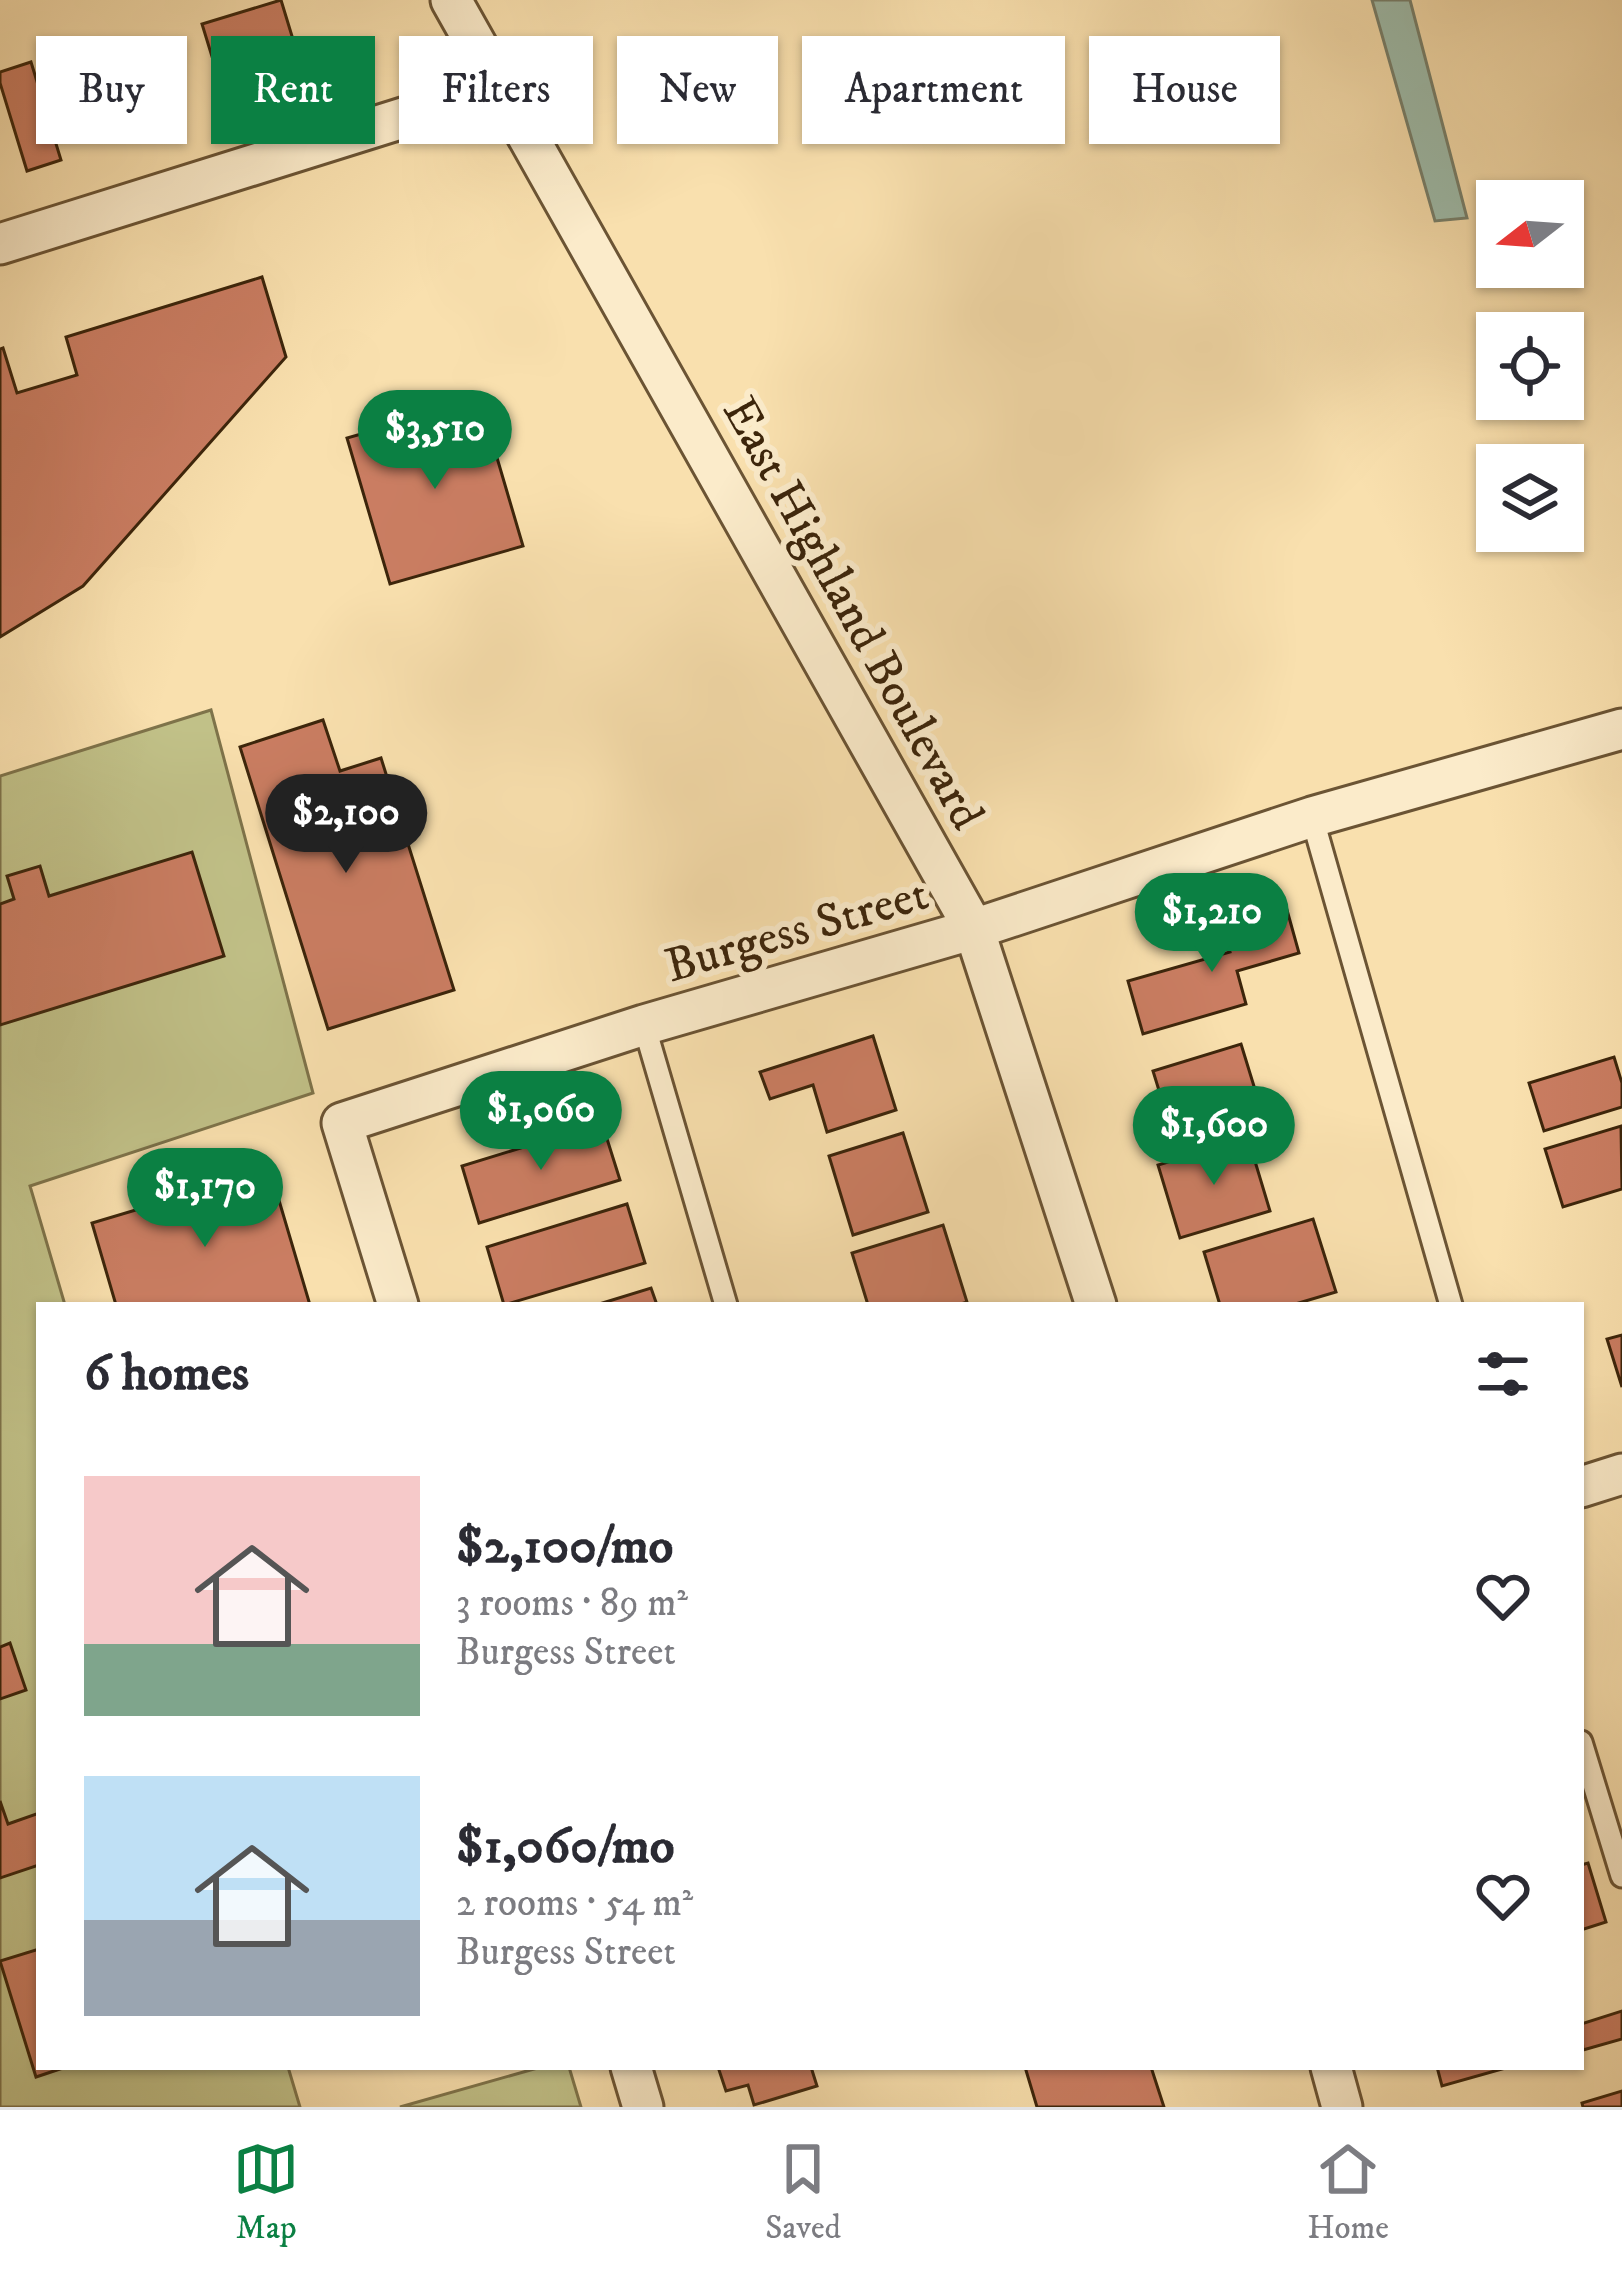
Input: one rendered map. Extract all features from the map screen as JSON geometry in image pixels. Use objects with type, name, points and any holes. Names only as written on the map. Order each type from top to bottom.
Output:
[{"type":"street","name":"East Highland Boulevard","points":[[451,0],[472,36]]},
{"type":"street","points":[[0,244],[399,119]]},
{"type":"street","name":"East Highland Boulevard","points":[[534,144],[974,929],[1095,1302]]},
{"type":"street","name":"Burgess Street","points":[[397,1302],[342,1123],[644,1025],[974,929],[1312,817],[1622,729]]},
{"type":"street","points":[[1584,1486],[1622,1474]]},
{"type":"street","points":[[632,2070],[643,2107]]},
{"type":"street","points":[[1331,2070],[1342,2107]]},
{"type":"lane","points":[[1312,817],[1450,1302]]},
{"type":"lane","points":[[644,1025],[725,1302]]},
{"type":"lane","points":[[1584,1752],[1622,1876]]},
{"type":"green space","points":[[211,710],[313,1093],[30,1186],[64,1302],[36,1302],[36,2070],[289,2070],[300,2107],[0,2107],[0,776]]},
{"type":"green space","points":[[530,2070],[570,2070],[581,2107],[400,2107]]},
{"type":"shaded area","points":[[1372,0],[1410,0],[1467,218],[1435,221]]},
{"type":"building","points":[[281,0],[292,36],[211,36],[211,53],[202,24]]},
{"type":"building","points":[[31,62],[36,78],[36,144],[56,144],[61,160],[27,171],[0,72]]},
{"type":"building","points":[[262,277],[286,357],[83,586],[0,637],[0,349],[17,393],[77,375],[66,337]]},
{"type":"building","points":[[480,400],[523,546],[390,584],[347,438]]},
{"type":"building","points":[[323,720],[340,771],[381,758],[454,990],[328,1029],[240,747]]},
{"type":"building","points":[[192,852],[224,956],[0,1025],[0,904],[14,899],[7,876],[40,866],[49,896]]},
{"type":"building","points":[[1287,910],[1299,953],[1237,971],[1246,1004],[1143,1034],[1128,981],[1230,952],[1223,928]]},
{"type":"building","points":[[873,1036],[896,1110],[827,1132],[813,1085],[770,1099],[760,1072]]},
{"type":"building","points":[[1241,1044],[1257,1096],[1169,1123],[1153,1071]]},
{"type":"building","points":[[1614,1057],[1622,1083],[1622,1107],[1544,1131],[1529,1083]]},
{"type":"building","points":[[602,1123],[620,1180],[479,1223],[462,1166]]},
{"type":"building","points":[[1621,1126],[1622,1189],[1563,1207],[1545,1149]]},
{"type":"building","points":[[903,1133],[928,1212],[853,1235],[829,1156]]},
{"type":"building","points":[[1248,1138],[1270,1211],[1180,1238],[1158,1165]]},
{"type":"building","points":[[270,1170],[309,1302],[115,1302],[92,1223]]},
{"type":"building","points":[[627,1204],[645,1263],[503,1302],[487,1247]]},
{"type":"building","points":[[1313,1219],[1336,1292],[1302,1302],[1219,1302],[1204,1252]]},
{"type":"building","points":[[943,1225],[967,1302],[867,1302],[852,1253]]},
{"type":"building","points":[[651,1288],[656,1302],[606,1302]]},
{"type":"building","points":[[1622,1335],[1622,1387],[1607,1339]]},
{"type":"building","points":[[10,1643],[26,1690],[0,1699],[0,1647]]},
{"type":"building","points":[[0,1801],[8,1824],[36,1814],[36,1866],[0,1878]]},
{"type":"building","points":[[1588,1863],[1606,1922],[1584,1929],[1584,1864]]},
{"type":"building","points":[[36,1950],[36,2070],[57,2070],[36,2077],[0,1961]]},
{"type":"building","points":[[1622,2011],[1622,2039],[1584,2050],[1584,2023]]},
{"type":"building","points":[[719,2070],[812,2070],[817,2086],[754,2105],[748,2085],[726,2091]]},
{"type":"building","points":[[1026,2070],[1152,2070],[1164,2107],[1037,2107]]},
{"type":"building","points":[[1438,2070],[1498,2070],[1442,2086]]},
{"type":"building","points":[[1622,2091],[1622,2107],[1583,2107],[1582,2103]]}]
